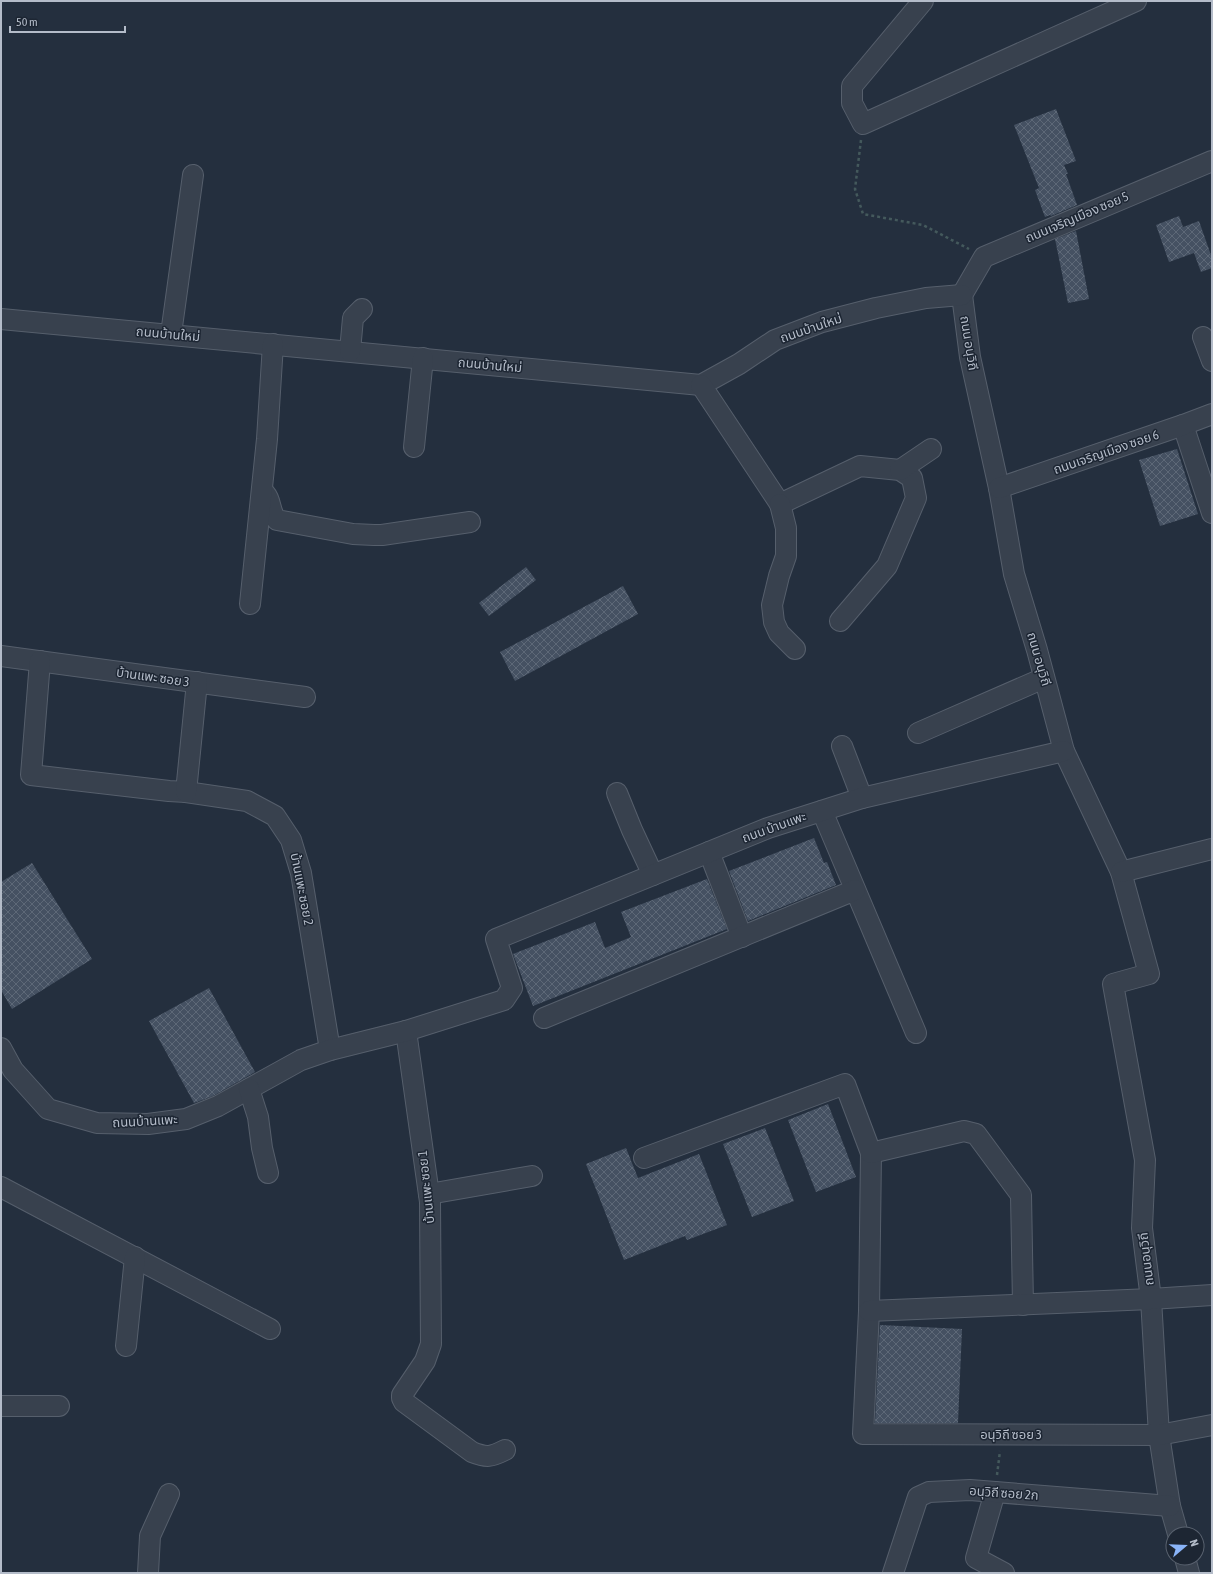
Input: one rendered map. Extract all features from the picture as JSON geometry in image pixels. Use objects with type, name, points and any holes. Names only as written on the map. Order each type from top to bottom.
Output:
[{"type":"street","points":[[923,1],[852,86],[852,104],[863,124],[1135,1]]},
{"type":"street","name":"ถนนเจริญเมือง ซอย 5","points":[[984,257],[1212,161]]},
{"type":"street","points":[[171,334],[193,175]]},
{"type":"street","points":[[962,295],[984,257]]},
{"type":"street","name":"ถนนบ้านใหม่","points":[[1,319],[701,385],[739,364],[775,340],[822,322],[876,308],[926,298],[962,295]]},
{"type":"street","name":"ถนน อนุวิถี","points":[[962,295],[970,357],[999,488],[1014,574],[1064,751],[1121,872],[1149,974],[1113,984]]},
{"type":"street","points":[[350,351],[353,318],[362,309]]},
{"type":"street","points":[[1203,337],[1212,361]]},
{"type":"street","points":[[250,604],[267,439],[273,344]]},
{"type":"street","points":[[414,446],[423,358]]},
{"type":"street","points":[[701,385],[780,504],[786,528],[786,556],[779,576],[772,606],[774,622],[778,633],[795,649]]},
{"type":"street","name":"ถนนเจริญเมือง ซอย 6","points":[[999,488],[1212,414]]},
{"type":"street","points":[[1183,425],[1212,513]]},
{"type":"street","points":[[900,470],[931,449]]},
{"type":"street","points":[[780,504],[860,466],[900,470],[912,478],[916,498],[887,566],[840,622]]},
{"type":"street","points":[[262,491],[266,494],[273,516],[277,520],[353,534],[382,535],[470,522]]},
{"type":"street","name":"บ้านแพะ ซอย 3","points":[[1,656],[305,697]]},
{"type":"street","name":"บ้านแพะ ซอย 2","points":[[40,661],[31,775],[186,792],[247,801],[275,816],[291,840],[301,873],[330,1050]]},
{"type":"street","points":[[918,733],[1044,678]]},
{"type":"street","points":[[186,792],[197,682]]},
{"type":"street","points":[[842,746],[862,798]]},
{"type":"street","name":"ถนน บ้านแพะ","points":[[496,939],[768,828],[862,798],[1064,751]]},
{"type":"street","points":[[617,793],[653,875]]},
{"type":"street","points":[[822,811],[916,1033]]},
{"type":"street","points":[[1121,872],[1212,849]]},
{"type":"street","points":[[708,852],[742,936]]},
{"type":"street","points":[[544,1018],[855,890]]},
{"type":"street","name":"ถนนบ้านแพะ","points":[[1,1048],[13,1070],[48,1109],[96,1123],[148,1124],[186,1119],[218,1106],[300,1060],[330,1050],[406,1031],[504,1000],[512,988],[496,939]]},
{"type":"street","name":"ถนนอนุวิถี","points":[[1113,984],[1145,1160],[1142,1228],[1151,1299],[1159,1435],[1170,1506],[1176,1526]]},
{"type":"street","name":"บ้านแพะ ซอย 1","points":[[406,1031],[430,1202],[431,1344],[424,1361],[402,1395],[402,1398],[404,1402],[472,1452],[483,1457],[492,1457],[505,1450]]},
{"type":"street","points":[[644,1158],[845,1084],[871,1153],[869,1311],[1212,1295]]},
{"type":"street","points":[[249,1089],[258,1117],[262,1148],[268,1173]]},
{"type":"street","points":[[871,1153],[964,1131],[976,1134],[1022,1195],[1023,1305]]},
{"type":"street","points":[[429,1194],[532,1176]]},
{"type":"street","points":[[1,1187],[270,1329]]},
{"type":"street","points":[[126,1346],[135,1257]]},
{"type":"street","name":"อนุวิถี ซอย 3","points":[[869,1311],[863,1434],[1159,1435],[1212,1425]]},
{"type":"street","points":[[1,1406],[59,1406]]},
{"type":"street","name":"อนุวิถี ซอย 2ก","points":[[893,1573],[918,1497],[929,1492],[970,1490],[1170,1506]]},
{"type":"street","points":[[995,1492],[976,1558],[1004,1573]]},
{"type":"street","points":[[148,1573],[150,1536],[168,1494]]},
{"type":"path","points":[[863,124],[855,189],[863,214],[924,225],[984,257]]},
{"type":"path","points":[[995,1492],[1002,1434]]},
{"type":"building","points":[[1056,109],[1076,161],[1064,165],[1077,205],[1045,217],[1035,190],[1039,188],[1014,125]]},
{"type":"building","points":[[1179,216],[1183,227],[1199,221],[1212,258],[1212,268],[1201,272],[1194,253],[1169,262],[1156,225]]},
{"type":"building","points":[[1076,231],[1089,299],[1068,303],[1055,239]]},
{"type":"building","points":[[1177,449],[1198,514],[1160,526],[1139,460]]},
{"type":"building","points":[[526,567],[536,580],[489,616],[479,603]]},
{"type":"building","points":[[623,586],[638,614],[515,681],[500,652]]},
{"type":"building","points":[[814,838],[824,863],[827,862],[836,885],[748,921],[729,871]]},
{"type":"building","points":[[32,863],[92,959],[12,1009],[1,990],[1,882]]},
{"type":"building","points":[[707,879],[727,929],[533,1006],[513,954],[595,922],[605,948],[631,937],[621,912]]},
{"type":"building","points":[[209,988],[255,1072],[213,1096],[194,1103],[149,1021]]},
{"type":"building","points":[[828,1104],[856,1177],[816,1192],[788,1120]]},
{"type":"building","points":[[765,1128],[794,1201],[752,1217],[723,1144]]},
{"type":"building","points":[[626,1148],[638,1178],[699,1154],[727,1225],[687,1240],[685,1236],[624,1260],[586,1164]]},
{"type":"building","points":[[880,1325],[962,1329],[958,1423],[875,1423]]}]
